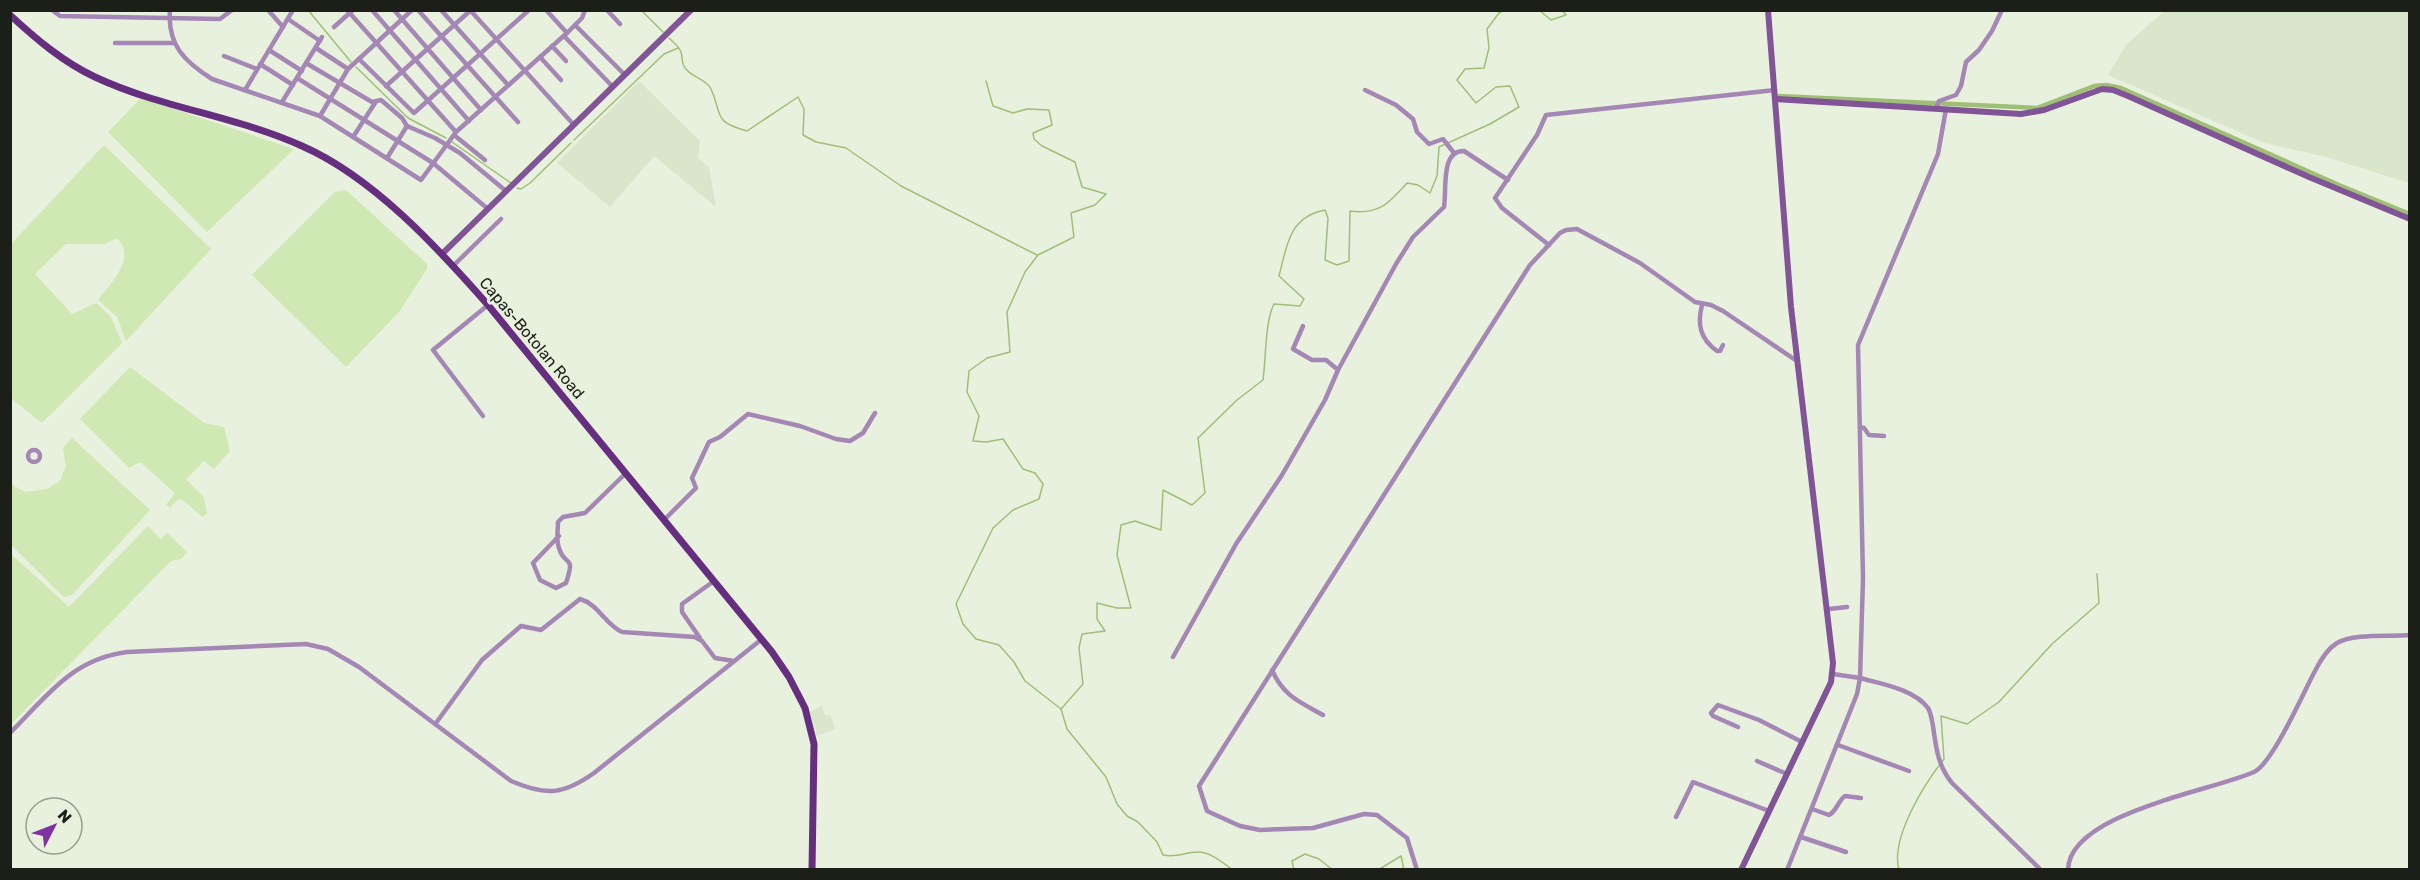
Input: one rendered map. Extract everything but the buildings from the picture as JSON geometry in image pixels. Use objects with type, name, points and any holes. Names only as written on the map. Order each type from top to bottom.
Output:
[{"type":"main road","points":[[1741,870],[1833,674],[1829,609],[1812,496],[1797,361],[1768,10]]},
{"type":"main road","points":[[442,254],[689,11]]},
{"type":"main road","name":"Capas-Botolan Road","points":[[12,19],[57,54],[95,77],[128,90],[264,131],[325,158],[368,188],[442,254],[488,305],[626,473],[762,639],[789,677],[805,708],[813,733],[815,766],[812,870]]},
{"type":"main road","points":[[1776,99],[2030,113],[2096,90],[2113,90],[2409,219]]},
{"type":"street","points":[[51,10],[60,16],[220,19],[232,10]]},
{"type":"street","points":[[170,10],[169,18],[174,43],[185,60],[198,70],[212,79],[320,117],[421,180],[455,134],[566,35],[582,18],[585,10]]},
{"type":"street","points":[[268,10],[283,27]]},
{"type":"street","points":[[245,90],[293,10]]},
{"type":"street","points":[[372,10],[470,121]]},
{"type":"street","points":[[394,10],[481,110]]},
{"type":"street","points":[[320,117],[348,69],[412,10]]},
{"type":"street","points":[[418,10],[518,122]]},
{"type":"street","points":[[441,10],[508,85]]},
{"type":"street","points":[[359,58],[411,112],[417,112],[529,10]]},
{"type":"street","points":[[607,10],[620,24]]},
{"type":"street","points":[[1936,108],[1939,101],[1953,98],[1958,93],[1966,62],[1979,50],[1992,32],[2002,10]]},
{"type":"street","points":[[334,27],[350,11],[455,134],[485,160]]},
{"type":"street","points":[[386,86],[470,11],[574,125]]},
{"type":"street","points":[[547,11],[613,87]]},
{"type":"street","points":[[282,102],[321,39],[288,20]]},
{"type":"street","points":[[575,25],[625,75]]},
{"type":"street","points":[[116,43],[174,43]]},
{"type":"street","points":[[552,46],[566,61]]},
{"type":"street","points":[[316,48],[348,69]]},
{"type":"street","points":[[269,50],[302,71]]},
{"type":"street","points":[[224,56],[258,67],[293,85]]},
{"type":"street","points":[[540,57],[561,80]]},
{"type":"street","points":[[306,63],[375,103]]},
{"type":"street","points":[[297,78],[365,118],[433,163],[488,209]]},
{"type":"street","points":[[1365,90],[1396,105],[1413,119],[1417,132],[1429,144],[1443,139],[1455,153]]},
{"type":"street","points":[[1550,244],[1498,204],[1496,196],[1548,114],[1775,90]]},
{"type":"street","points":[[353,137],[375,103],[381,100],[402,118],[407,126],[446,144],[476,165],[506,191]]},
{"type":"street","points":[[1787,870],[1855,704],[1860,678],[1863,578],[1858,350],[1860,338],[1933,167],[1941,145],[1946,109]]},
{"type":"street","points":[[387,158],[407,126]]},
{"type":"street","points":[[1173,657],[1230,554],[1282,475],[1325,400],[1338,370],[1406,248],[1413,237],[1444,207],[1448,165],[1455,153],[1464,151],[1508,180]]},
{"type":"street","points":[[453,266],[501,219]]},
{"type":"street","points":[[1417,870],[1407,838],[1377,815],[1364,814],[1313,828],[1260,830],[1240,826],[1207,811],[1199,786],[1530,264],[1563,231],[1572,228],[1581,231],[1640,263],[1684,296],[1702,305],[1711,305],[1723,311],[1797,361]]},
{"type":"street","points":[[483,416],[433,350],[488,305]]},
{"type":"street","points":[[1702,305],[1699,320],[1702,336],[1717,351],[1720,351],[1723,345]]},
{"type":"street","points":[[1303,326],[1293,349],[1312,360],[1326,360],[1338,370]]},
{"type":"street","points":[[664,520],[696,488],[692,478],[709,442],[720,437],[748,414],[850,441],[862,433],[874,413]]},
{"type":"street","points":[[1860,427],[1864,428],[1869,435],[1884,436]]},
{"type":"street","points":[[559,536],[533,563],[540,580],[556,588],[566,583],[572,566],[559,549],[559,536],[558,522],[560,519],[585,513],[626,473]]},
{"type":"street","points":[[714,581],[681,604],[682,612],[715,658],[734,661]]},
{"type":"street","points":[[436,723],[492,650],[521,626],[541,630],[580,599],[589,603],[622,632],[687,636],[702,641]]},
{"type":"street","points":[[1829,609],[1847,607]]},
{"type":"street","points":[[2068,870],[2068,861],[2073,849],[2126,813],[2152,803],[2191,794],[2259,769],[2277,745],[2321,660],[2337,643],[2356,638],[2409,635]]},
{"type":"street","points":[[10,733],[66,677],[100,657],[127,652],[306,644],[328,649],[359,667],[511,781],[531,790],[554,792],[579,784],[594,773],[762,639]]},
{"type":"street","points":[[1272,670],[1287,695],[1323,716]]},
{"type":"street","points":[[1833,674],[1860,678],[1901,691],[1929,709],[1936,751],[1943,771],[1952,783],[2041,870]]},
{"type":"street","points":[[1738,727],[1712,715],[1716,706],[1759,720],[1802,742]]},
{"type":"street","points":[[1838,745],[1909,771]]},
{"type":"street","points":[[1757,761],[1787,774]]},
{"type":"street","points":[[1676,817],[1693,782],[1769,811]]},
{"type":"street","points":[[1812,809],[1829,815],[1845,796],[1861,798]]},
{"type":"street","points":[[1801,837],[1846,852]]},
{"type":"shaded area","points":[[2165,10],[2409,11],[2409,183],[2326,157],[2264,143],[2108,75],[2126,45]]},
{"type":"shaded area","points":[[639,81],[700,141],[698,158],[709,167],[716,207],[654,156],[610,207],[557,163]]},
{"type":"shaded area","points":[[822,705],[825,715],[831,715],[835,729],[817,736],[810,712]]},
{"type":"green space","points":[[141,98],[294,149],[207,232],[108,132]]},
{"type":"green space","points":[[104,145],[211,249],[126,341],[117,317],[98,300],[115,278],[123,262],[122,246],[117,238],[105,244],[66,244],[35,274],[72,314],[96,303],[111,317],[122,343],[42,423],[11,398],[11,244]]},
{"type":"green space","points":[[346,190],[427,264],[427,269],[399,312],[346,367],[252,275],[335,192]]},
{"type":"green space","points":[[130,367],[204,423],[224,427],[230,451],[214,469],[204,461],[186,479],[204,498],[207,513],[203,517],[181,499],[170,508],[166,505],[175,493],[140,462],[129,468],[80,419]]},
{"type":"green space","points":[[72,438],[150,510],[72,595],[64,597],[11,545],[11,484],[25,492],[47,489],[60,481],[66,466],[63,448]]},
{"type":"green space","points":[[148,526],[161,539],[167,533],[187,552],[181,559],[171,561],[11,724],[11,554],[69,607]]},
{"type":"waterway","points":[[308,10],[351,62]]},
{"type":"waterway","points":[[641,10],[663,32]]},
{"type":"waterway","points":[[1233,870],[1217,858],[1203,852],[1163,855],[1157,842],[1138,822],[1127,816],[1117,804],[1106,777],[1067,729],[1061,709],[1083,684],[1079,648],[1082,634],[1105,631],[1097,619],[1097,603],[1117,608],[1131,608],[1117,555],[1121,525],[1135,521],[1161,530],[1163,490],[1192,505],[1205,493],[1198,438],[1237,400],[1263,380],[1267,330],[1274,304],[1300,306],[1304,299],[1279,276],[1291,234],[1297,226],[1304,219],[1325,210],[1328,218],[1325,260],[1337,265],[1349,261],[1350,211],[1369,211],[1383,206],[1407,183],[1418,185],[1430,193],[1437,176],[1439,147],[1490,124],[1519,107],[1510,86],[1496,87],[1476,103],[1457,80],[1465,69],[1484,68],[1489,48],[1487,29],[1504,10]]},
{"type":"waterway","points":[[1539,10],[1551,20],[1566,15],[1562,10]]},
{"type":"waterway","points":[[669,38],[680,50],[686,69],[709,86],[720,116],[728,124],[747,131],[798,97],[804,109],[803,135],[816,142],[846,148],[901,186],[1037,255]]},
{"type":"waterway","points":[[574,140],[664,54],[678,48]]},
{"type":"waterway","points":[[356,67],[408,118],[446,138]]},
{"type":"waterway","points":[[986,81],[993,106],[1013,113],[1027,109],[1049,110],[1052,125],[1033,133],[1034,139],[1042,146],[1075,162],[1082,187],[1106,194],[1095,205],[1071,213],[1074,237],[1038,255],[1025,272],[1007,312],[1010,352],[987,358],[969,371],[967,392],[979,416],[973,441],[986,442],[1003,439],[1023,469],[1035,473],[1043,484],[1039,499],[1013,510],[993,528],[956,604],[963,624],[976,639],[999,645],[1014,662],[1025,681],[1061,709]]},
{"type":"waterway","points":[[1779,96],[2037,108],[2094,86],[2106,85],[2121,88],[2410,214]]},
{"type":"waterway","points":[[452,142],[511,183]]},
{"type":"waterway","points":[[517,188],[521,189],[530,183],[571,143]]},
{"type":"waterway","points":[[1899,870],[1898,857],[1904,827],[1919,796],[1944,759],[1941,716],[1967,724],[1999,702],[2052,644],[2099,603],[2097,574]]},
{"type":"waterway","points":[[1294,870],[1292,861],[1305,854],[1319,859],[1333,870]]},
{"type":"waterway","points":[[1378,870],[1401,856],[1404,870]]}]
